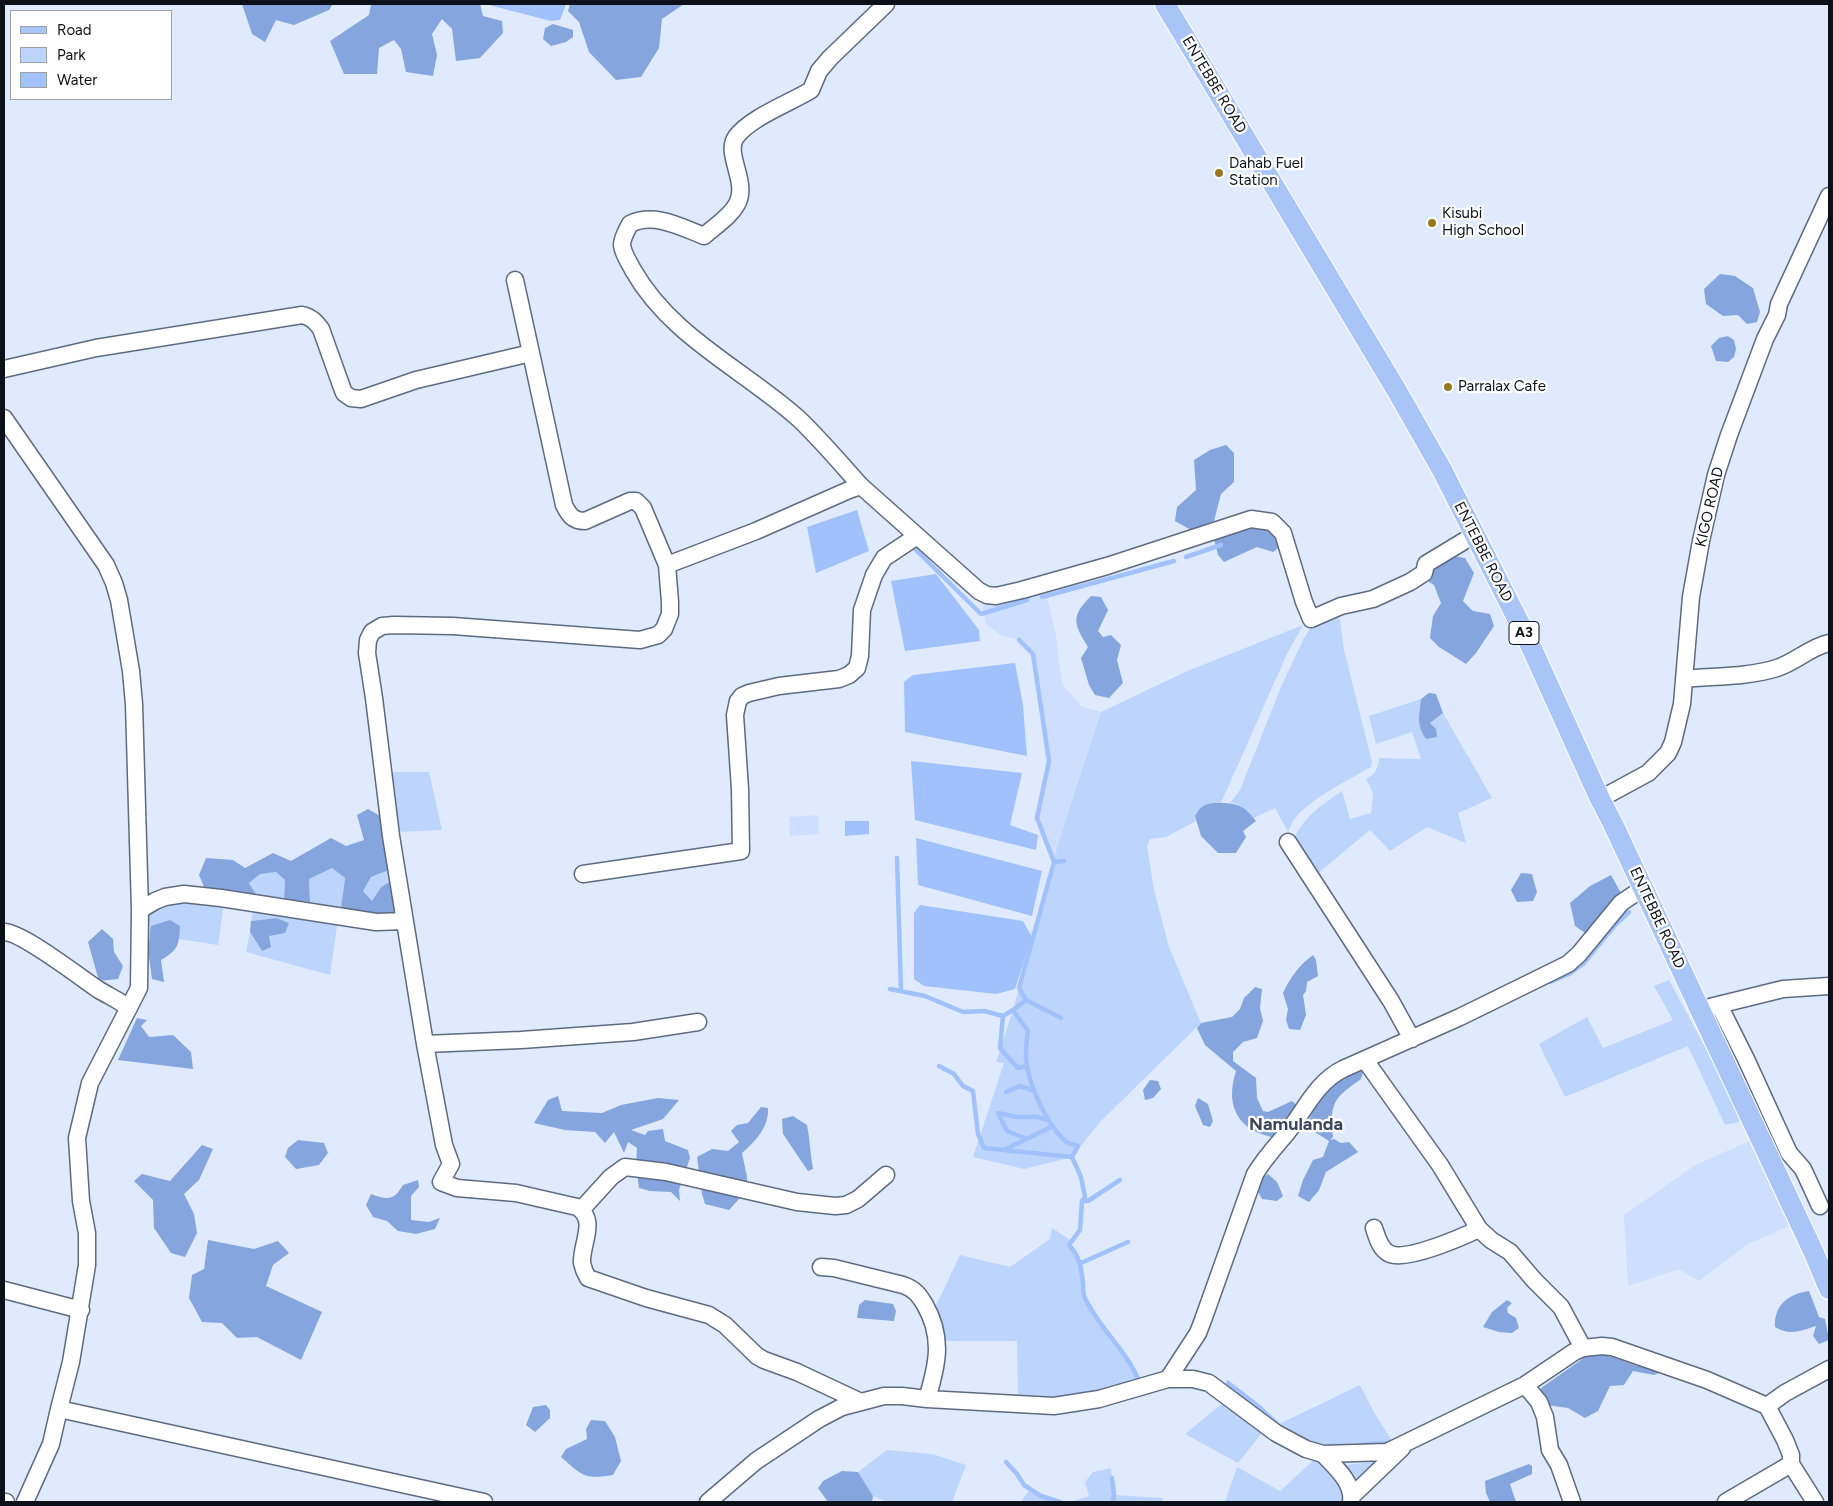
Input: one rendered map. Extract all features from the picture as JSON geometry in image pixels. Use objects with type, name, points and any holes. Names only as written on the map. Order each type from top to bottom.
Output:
[{"type":"main road","name":"ENTEBBE ROAD","points":[[1170,5],[1442,470],[1528,640],[1600,799],[1614,824],[1643,888],[1710,1007],[1770,1160],[1829,1289]]},
{"type":"street","points":[[886,4],[830,58],[819,71],[811,90],[768,112],[736,136],[733,143],[733,151],[741,184],[740,196],[730,212],[704,236],[650,218],[638,220],[630,224],[622,244],[625,255],[640,283],[659,307],[705,349],[758,386],[799,420],[862,486],[979,591],[987,595],[996,596],[1022,590],[1107,566],[1251,519],[1272,522],[1283,533],[1304,602],[1311,618],[1340,606],[1372,599],[1410,582],[1424,574],[1426,564],[1474,535]]},
{"type":"street","name":"KIGO ROAD","points":[[1600,799],[1648,773],[1668,753],[1673,742],[1682,704],[1691,597],[1716,475],[1765,339],[1777,315],[1779,304],[1825,215],[1829,196]]},
{"type":"street","points":[[515,280],[564,505],[568,513],[578,521],[585,521],[630,501],[636,501],[643,508],[667,565],[670,614],[664,629],[651,638],[640,640],[453,626],[394,625],[382,626],[372,632],[368,640],[367,653],[391,836],[425,1044],[444,1145],[451,1164],[441,1182],[459,1189],[516,1193],[570,1205],[581,1210],[588,1222],[582,1263],[588,1278],[646,1298],[709,1315],[725,1325],[757,1356],[797,1372],[861,1402]]},
{"type":"street","points":[[4,370],[96,348],[302,315],[316,321],[321,329],[344,393],[351,398],[361,399],[416,380],[531,353]]},
{"type":"street","points":[[4,418],[106,565],[114,583],[126,638],[134,704],[140,910],[139,988],[90,1083],[77,1138],[80,1201],[87,1233],[88,1265],[71,1362],[51,1444],[25,1502]]},
{"type":"street","points":[[667,565],[736,539],[862,486]]},
{"type":"street","points":[[583,874],[741,850],[740,789],[735,715],[738,701],[742,696],[749,693],[779,686],[839,679],[849,675],[857,668],[860,656],[862,610],[874,575],[884,558],[917,536]]},
{"type":"street","points":[[1684,679],[1760,672],[1777,668],[1816,646],[1829,643]]},
{"type":"street","points":[[1288,842],[1391,1001],[1412,1038]]},
{"type":"street","points":[[1168,1379],[1198,1333],[1255,1174],[1263,1160],[1287,1133],[1313,1096],[1331,1077],[1343,1069],[1518,990],[1568,964],[1579,954],[1621,903],[1643,888]]},
{"type":"street","points":[[140,910],[155,900],[184,894],[376,922],[405,922]]},
{"type":"street","points":[[4,932],[9,932],[24,940],[129,1008]]},
{"type":"street","points":[[1796,1214],[1825,1204],[1803,1169],[1789,1153],[1746,1059],[1710,1007],[1783,989],[1829,986]]},
{"type":"street","points":[[425,1044],[521,1040],[632,1032],[698,1022]]},
{"type":"street","points":[[1365,1060],[1440,1165],[1479,1229],[1510,1252],[1561,1308],[1584,1348]]},
{"type":"street","points":[[1770,1160],[1789,1153]]},
{"type":"street","points":[[581,1210],[611,1177],[625,1167],[666,1172],[796,1202],[835,1206],[846,1205],[858,1199],[886,1174]]},
{"type":"street","points":[[1374,1228],[1382,1248],[1389,1254],[1400,1256],[1445,1244],[1479,1229]]},
{"type":"street","points":[[821,1267],[834,1268],[903,1285],[917,1293],[933,1320],[937,1334],[938,1347],[934,1375],[927,1399]]},
{"type":"street","points":[[4,1290],[81,1310]]},
{"type":"street","points":[[708,1502],[756,1461],[819,1419],[842,1406],[884,1396],[1054,1406],[1099,1399],[1168,1379],[1194,1379],[1209,1383],[1276,1433],[1306,1449],[1323,1454],[1387,1452],[1525,1385],[1574,1352],[1584,1348],[1602,1346],[1612,1347],[1707,1380],[1767,1406],[1785,1440],[1791,1455],[1792,1464],[1815,1502]]},
{"type":"street","points":[[1767,1406],[1785,1393],[1829,1369]]},
{"type":"street","points":[[1525,1385],[1539,1402],[1546,1417],[1550,1450],[1559,1464],[1572,1502]]},
{"type":"street","points":[[59,1408],[484,1502]]},
{"type":"street","points":[[1323,1454],[1343,1476],[1351,1499],[1405,1445]]},
{"type":"street","points":[[1726,1502],[1792,1464]]},
{"type":"shaded area","points":[[242,4],[333,4],[329,10],[294,25],[276,20],[265,42],[252,34]]},
{"type":"shaded area","points":[[371,4],[480,4],[483,16],[502,21],[503,33],[480,58],[456,61],[452,29],[442,19],[432,34],[437,55],[433,76],[406,72],[401,49],[394,40],[379,48],[377,74],[344,74],[330,41],[369,15]]},
{"type":"shaded area","points":[[570,4],[684,4],[662,19],[659,48],[641,77],[616,80],[589,52],[579,22],[568,11]]},
{"type":"shaded area","points":[[553,24],[573,30],[573,37],[566,42],[551,46],[543,39],[545,28]]},
{"type":"shaded area","points":[[1720,274],[1735,276],[1753,288],[1760,312],[1757,322],[1747,324],[1738,315],[1723,316],[1706,304],[1704,289]]},
{"type":"shaded area","points":[[1728,336],[1734,340],[1736,349],[1734,357],[1728,362],[1716,361],[1711,346],[1719,338]]},
{"type":"shaded area","points":[[1226,445],[1234,453],[1234,482],[1221,494],[1214,521],[1191,530],[1175,521],[1177,507],[1196,490],[1194,460],[1210,450]]},
{"type":"shaded area","points":[[1264,526],[1276,533],[1280,547],[1273,552],[1257,547],[1224,562],[1218,555],[1214,539],[1246,528]]},
{"type":"shaded area","points":[[1454,556],[1465,558],[1474,573],[1463,601],[1473,611],[1490,614],[1494,626],[1476,653],[1466,664],[1439,647],[1430,638],[1433,616],[1441,603],[1434,585],[1429,582],[1429,571]]},
{"type":"shaded area","points":[[1045,589],[1056,635],[1062,684],[1081,706],[1101,712],[1061,834],[1054,862],[1037,818],[1049,761],[1033,654],[1019,640],[1002,636],[986,624],[981,598]]},
{"type":"shaded area","points":[[1091,596],[1101,597],[1108,610],[1098,631],[1103,637],[1111,635],[1121,645],[1117,660],[1123,683],[1109,698],[1095,695],[1089,685],[1081,658],[1088,647],[1076,621],[1077,615],[1084,603]]},
{"type":"shaded area","points":[[1429,693],[1436,694],[1443,713],[1430,723],[1436,729],[1437,737],[1426,739],[1419,724],[1419,716],[1421,699]]},
{"type":"shaded area","points":[[1214,803],[1238,805],[1256,821],[1243,831],[1246,837],[1236,853],[1218,853],[1201,836],[1195,816],[1203,806]]},
{"type":"shaded area","points":[[368,809],[382,817],[389,870],[371,877],[363,891],[372,901],[381,887],[391,881],[397,905],[393,916],[379,916],[341,908],[345,878],[332,868],[309,879],[310,902],[284,899],[285,880],[276,872],[260,874],[249,883],[257,896],[205,889],[199,875],[206,858],[233,860],[245,868],[273,853],[291,861],[331,838],[346,846],[364,840],[357,815]]},
{"type":"shaded area","points":[[818,815],[819,834],[790,836],[789,817]]},
{"type":"shaded area","points":[[1521,873],[1532,874],[1537,892],[1533,901],[1517,902],[1511,890]]},
{"type":"shaded area","points":[[1611,875],[1621,893],[1623,906],[1591,937],[1575,926],[1570,903],[1590,886]]},
{"type":"shaded area","points":[[276,918],[289,923],[285,933],[269,936],[271,947],[262,951],[250,932],[251,921]]},
{"type":"shaded area","points":[[170,920],[180,926],[180,933],[174,950],[161,960],[164,982],[152,979],[148,950],[151,926]]},
{"type":"shaded area","points":[[102,929],[113,939],[114,952],[123,966],[118,979],[99,981],[88,942]]},
{"type":"shaded area","points":[[1313,955],[1316,960],[1318,976],[1307,982],[1306,991],[1303,995],[1306,1015],[1300,1030],[1289,1029],[1286,1020],[1288,1009],[1283,993],[1295,972]]},
{"type":"shaded area","points":[[1255,987],[1262,989],[1260,1008],[1263,1021],[1257,1038],[1243,1042],[1233,1052],[1233,1061],[1256,1078],[1257,1098],[1263,1111],[1268,1112],[1292,1101],[1299,1107],[1279,1139],[1256,1132],[1241,1120],[1232,1098],[1236,1071],[1205,1045],[1197,1028],[1201,1023],[1232,1017],[1240,1009],[1244,998]]},
{"type":"shaded area","points":[[137,1018],[147,1020],[141,1026],[149,1037],[173,1035],[191,1052],[193,1069],[118,1060]]},
{"type":"shaded area","points":[[1349,1068],[1363,1072],[1361,1079],[1345,1091],[1335,1102],[1332,1116],[1333,1137],[1330,1140],[1334,1139],[1341,1143],[1349,1142],[1358,1152],[1326,1172],[1319,1190],[1309,1202],[1298,1196],[1303,1180],[1313,1160],[1323,1157],[1329,1141],[1307,1124],[1319,1100]]},
{"type":"shaded area","points":[[1150,1080],[1158,1081],[1161,1089],[1153,1098],[1145,1100],[1143,1090]]},
{"type":"shaded area","points":[[558,1096],[562,1111],[602,1113],[621,1105],[658,1098],[679,1100],[663,1119],[631,1130],[645,1135],[648,1131],[663,1129],[665,1141],[688,1150],[690,1158],[679,1190],[680,1201],[671,1192],[650,1191],[639,1188],[636,1166],[637,1148],[628,1142],[624,1153],[614,1132],[605,1143],[595,1132],[565,1130],[534,1123],[548,1100]]},
{"type":"shaded area","points":[[1198,1098],[1208,1104],[1213,1121],[1210,1127],[1203,1125],[1195,1106]]},
{"type":"shaded area","points":[[761,1107],[768,1108],[764,1127],[752,1144],[742,1153],[747,1177],[747,1190],[729,1210],[705,1204],[697,1157],[712,1149],[728,1151],[739,1142],[731,1131],[737,1125],[748,1123]]},
{"type":"shaded area","points":[[793,1116],[807,1125],[813,1169],[808,1171],[783,1134],[782,1119]]},
{"type":"shaded area","points":[[298,1140],[324,1143],[328,1153],[319,1165],[296,1169],[285,1157],[288,1148]]},
{"type":"shaded area","points":[[1749,1141],[1789,1226],[1748,1244],[1699,1281],[1679,1269],[1628,1286],[1624,1215],[1694,1166]]},
{"type":"shaded area","points":[[202,1145],[213,1149],[199,1180],[184,1194],[194,1214],[197,1233],[185,1257],[171,1253],[154,1228],[153,1200],[134,1181],[142,1174],[170,1181]]},
{"type":"shaded area","points":[[1268,1174],[1277,1182],[1283,1196],[1277,1201],[1262,1199],[1256,1188],[1259,1181]]},
{"type":"shaded area","points":[[418,1180],[419,1187],[411,1196],[411,1220],[429,1222],[440,1218],[435,1229],[416,1234],[398,1231],[387,1221],[373,1217],[366,1205],[371,1194],[390,1198],[403,1185]]},
{"type":"shaded area","points":[[208,1240],[254,1249],[278,1241],[289,1253],[273,1265],[266,1286],[322,1312],[301,1360],[257,1337],[237,1338],[222,1323],[202,1322],[189,1298],[192,1275],[204,1269]]},
{"type":"shaded area","points":[[1809,1291],[1819,1317],[1825,1319],[1829,1340],[1819,1344],[1813,1336],[1816,1326],[1790,1332],[1775,1327],[1777,1313],[1784,1302],[1795,1295]]},
{"type":"shaded area","points":[[865,1300],[893,1304],[896,1311],[894,1321],[857,1318],[859,1305]]},
{"type":"shaded area","points":[[1507,1300],[1512,1303],[1507,1308],[1508,1313],[1516,1318],[1519,1328],[1512,1333],[1499,1332],[1483,1327],[1492,1312]]},
{"type":"shaded area","points":[[1601,1353],[1637,1366],[1649,1365],[1659,1373],[1654,1375],[1633,1371],[1624,1385],[1610,1386],[1598,1411],[1585,1418],[1568,1408],[1547,1405],[1542,1399],[1541,1388],[1588,1355]]},
{"type":"shaded area","points":[[546,1405],[550,1410],[550,1418],[535,1432],[526,1425],[533,1407]]},
{"type":"shaded area","points":[[591,1420],[605,1421],[615,1437],[621,1461],[613,1475],[596,1477],[584,1475],[561,1457],[566,1449],[587,1439],[586,1429]]},
{"type":"shaded area","points":[[1529,1464],[1532,1466],[1532,1474],[1510,1484],[1516,1502],[1490,1502],[1486,1493],[1485,1481]]},
{"type":"shaded area","points":[[842,1471],[858,1472],[873,1496],[872,1502],[828,1502],[818,1488],[823,1481]]},
{"type":"green space","points":[[1336,616],[1340,620],[1344,650],[1372,762],[1371,767],[1318,798],[1299,813],[1288,832],[1275,808],[1254,818],[1235,803],[1230,803],[1240,790],[1281,687],[1303,640],[1311,627],[1325,619]]},
{"type":"green space","points":[[1303,625],[1287,654],[1221,803],[1214,803],[1195,816],[1196,821],[1166,837],[1150,839],[1147,846],[1154,890],[1169,947],[1201,1023],[1101,1121],[1072,1157],[1024,1169],[973,1157],[1004,1063],[996,1062],[1013,1010],[1061,834],[1101,712],[1185,672]]},
{"type":"green space","points":[[1421,699],[1419,724],[1426,739],[1437,737],[1430,723],[1443,713],[1492,798],[1458,813],[1466,843],[1427,827],[1390,851],[1370,830],[1316,875],[1295,836],[1310,816],[1342,791],[1350,819],[1371,813],[1373,793],[1366,779],[1376,771],[1379,758],[1421,759],[1412,732],[1376,744],[1369,716]]},
{"type":"green space","points":[[389,772],[429,772],[442,830],[398,832]]},
{"type":"green space","points":[[332,868],[345,878],[341,908],[310,902],[309,879]]},
{"type":"green space","points":[[389,870],[391,881],[381,887],[372,901],[363,891],[371,877]]},
{"type":"green space","points":[[276,872],[285,880],[284,899],[257,896],[249,883],[260,874]]},
{"type":"green space","points":[[177,899],[224,903],[218,945],[146,934],[148,915],[155,905]]},
{"type":"green space","points":[[254,908],[338,919],[330,975],[246,952],[250,932],[262,951],[268,936],[289,924],[276,918],[251,921]]},
{"type":"green space","points":[[1669,980],[1714,1064],[1739,1118],[1739,1122],[1725,1125],[1688,1046],[1565,1097],[1539,1044],[1587,1017],[1603,1048],[1673,1020],[1654,986]]},
{"type":"green space","points":[[1052,1228],[1072,1241],[1069,1245],[1081,1263],[1084,1297],[1107,1333],[1133,1367],[1141,1385],[1055,1400],[1018,1396],[1017,1341],[933,1341],[936,1306],[960,1255],[1010,1267],[1050,1239]]},
{"type":"green space","points":[[1360,1385],[1394,1444],[1343,1446],[1310,1444],[1277,1425]]},
{"type":"green space","points":[[1225,1401],[1265,1429],[1238,1463],[1185,1434]]},
{"type":"green space","points":[[887,1450],[932,1454],[966,1465],[952,1502],[887,1502],[873,1496],[858,1472]]},
{"type":"green space","points":[[1315,1459],[1326,1467],[1340,1483],[1346,1496],[1346,1502],[1225,1502],[1237,1467],[1280,1491]]},
{"type":"green space","points":[[1384,1460],[1353,1486],[1340,1466]]},
{"type":"green space","points":[[1111,1468],[1114,1495],[1163,1498],[1162,1502],[1071,1502],[1089,1496],[1085,1482],[1093,1472]]},
{"type":"green space","points":[[1030,1489],[1041,1496],[1060,1502],[1021,1502]]},
{"type":"water","points":[[485,4],[566,4],[560,20],[551,21]]},
{"type":"water","points":[[857,510],[869,551],[816,573],[807,527]]},
{"type":"water","points":[[936,574],[979,630],[980,641],[905,651],[891,581]]},
{"type":"water","points":[[1015,663],[1023,705],[1027,756],[905,732],[904,682],[913,675]]},
{"type":"water","points":[[911,761],[1022,773],[1010,825],[1038,835],[1036,850],[915,820]]},
{"type":"water","points":[[845,821],[869,821],[869,834],[845,836]]},
{"type":"water","points":[[916,838],[1042,871],[1032,916],[918,885]]},
{"type":"water","points":[[920,905],[1023,921],[1032,937],[1015,989],[996,994],[924,986],[914,979],[914,913]]},
{"type":"waterway","points":[[1186,557],[1221,545]]},
{"type":"waterway","points":[[916,550],[981,614],[1027,600]]},
{"type":"waterway","points":[[1042,597],[1174,561]]},
{"type":"waterway","points":[[1019,640],[1033,654],[1049,761],[1037,818],[1054,862]]},
{"type":"waterway","points":[[897,858],[901,991]]},
{"type":"waterway","points":[[1013,1010],[1026,1000],[1019,988],[1054,862],[1064,861]]},
{"type":"waterway","points":[[1550,982],[1569,974],[1583,964],[1615,925],[1629,912]]},
{"type":"waterway","points":[[890,989],[925,996],[963,1012],[984,1011],[1003,1016],[1013,1010],[1028,1031],[1026,1062],[1036,1095],[1046,1116],[1058,1133],[1065,1141],[1078,1146],[1072,1157],[1081,1177],[1085,1197],[1082,1201],[1080,1230],[1069,1245],[1076,1254],[1082,1272],[1084,1296],[1091,1309],[1127,1358],[1138,1379]]},
{"type":"waterway","points":[[1026,1000],[1061,1018]]},
{"type":"waterway","points":[[1003,1016],[1000,1048],[1018,1068],[1027,1066]]},
{"type":"waterway","points":[[939,1066],[954,1074],[963,1086],[973,1091],[978,1134],[984,1148],[1072,1157]]},
{"type":"waterway","points":[[1006,1092],[1020,1086],[1035,1091]]},
{"type":"waterway","points":[[998,1113],[1048,1120]]},
{"type":"waterway","points":[[998,1113],[1007,1131],[1027,1139]]},
{"type":"waterway","points":[[1004,1150],[1053,1126]]},
{"type":"waterway","points":[[1082,1201],[1088,1201],[1120,1180]]},
{"type":"waterway","points":[[1081,1263],[1128,1242]]},
{"type":"waterway","points":[[1228,1383],[1258,1406],[1277,1424]]},
{"type":"waterway","points":[[1361,1445],[1387,1443]]},
{"type":"waterway","points":[[1006,1462],[1024,1485],[1041,1496],[1060,1502]]},
{"type":"waterway","points":[[1112,1478],[1113,1502]]},
{"type":"place","name":"Dahab Fuel Station","points":[[1219,173]]},
{"type":"place","name":"Kisubi High School","points":[[1432,223]]},
{"type":"place","name":"Parralax Cafe","points":[[1448,387]]},
{"type":"district","name":"Namulanda","points":[[1296,1125]]}]
